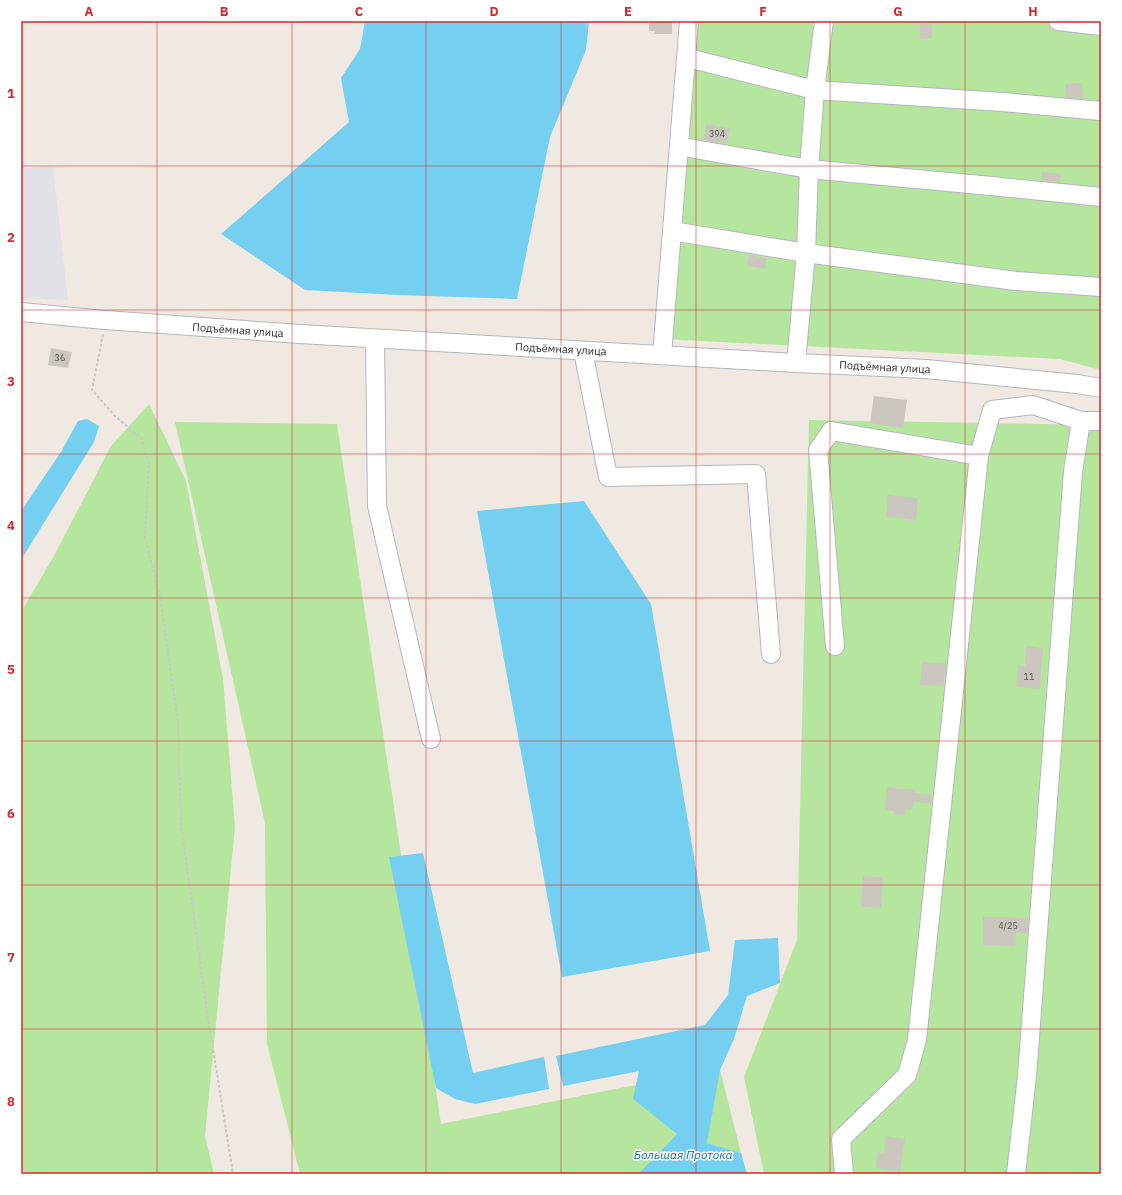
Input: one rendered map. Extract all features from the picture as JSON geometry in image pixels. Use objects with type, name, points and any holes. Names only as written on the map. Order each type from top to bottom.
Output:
[{"type":"street","points":[[662,355],[689,21]]},
{"type":"street","points":[[796,363],[806,253],[809,169],[815,90],[824,21]]},
{"type":"street","points":[[1058,21],[1101,26]]},
{"type":"street","points":[[692,59],[815,90],[1003,102],[1101,111]]},
{"type":"street","points":[[689,148],[809,169],[1101,197]]},
{"type":"street","points":[[678,232],[806,253],[1016,281],[1101,287]]},
{"type":"street","name":"Подъёмная улица","points":[[21,312],[106,320],[375,339],[926,369],[1077,384],[1101,388]]},
{"type":"street","points":[[375,339],[377,506],[431,739]]},
{"type":"street","points":[[583,351],[608,477],[756,474],[771,654]]},
{"type":"street","points":[[844,1174],[841,1140],[906,1075],[917,1040],[979,456],[992,410],[1033,405],[1081,421],[1101,421]]},
{"type":"street","points":[[1016,1174],[1026,1076],[1073,472],[1081,421]]},
{"type":"street","points":[[835,646],[818,450],[831,431],[979,456]]},
{"type":"path","points":[[106,320],[92,390],[115,416],[141,438],[149,462],[145,537],[160,597],[178,722],[181,825],[207,1011],[233,1174]]},
{"type":"shaded area","points":[[53,167],[68,300],[21,298],[21,168]]},
{"type":"green space","points":[[686,21],[1101,21],[1101,370],[1060,359],[662,339]]},
{"type":"green space","points":[[149,404],[186,481],[223,679],[235,827],[205,1136],[214,1174],[21,1174],[21,612],[55,554],[111,446]]},
{"type":"green space","points":[[809,420],[1101,425],[1101,1174],[764,1174],[744,1077],[797,940]]},
{"type":"green space","points":[[175,422],[337,424],[441,1124],[625,1087],[667,1081],[720,1070],[741,1153],[677,1134],[638,1174],[300,1174],[267,1044],[265,823]]},
{"type":"water","points":[[365,21],[589,21],[586,50],[550,137],[517,299],[305,290],[221,234],[349,122],[341,78],[360,49]]},
{"type":"water","points":[[87,419],[99,426],[94,442],[21,560],[21,511],[61,452],[78,421]]},
{"type":"water","points":[[584,501],[651,604],[710,951],[562,977],[477,511]]},
{"type":"water","points":[[423,853],[473,1073],[544,1057],[549,1089],[475,1104],[455,1099],[436,1088],[389,857]]},
{"type":"water","name":"Большая Протока","points":[[778,938],[780,983],[747,996],[734,1039],[720,1070],[707,1143],[741,1153],[747,1174],[638,1174],[677,1134],[633,1099],[639,1071],[563,1086],[556,1056],[705,1025],[728,995],[735,940]]},
{"type":"building","points":[[649,21],[672,21],[672,34],[654,34],[655,31],[649,31]]},
{"type":"building","points":[[920,24],[932,24],[932,38],[920,39]]},
{"type":"building","points":[[1082,83],[1083,99],[1066,97],[1065,84]]},
{"type":"building","points":[[706,124],[730,128],[727,143],[703,140]]},
{"type":"building","points":[[1042,172],[1061,174],[1060,182],[1041,180]]},
{"type":"building","points":[[749,255],[767,258],[765,269],[747,266]]},
{"type":"building","points":[[51,348],[72,352],[68,368],[48,365]]},
{"type":"building","points":[[874,396],[907,400],[903,428],[870,423]]},
{"type":"building","points":[[888,495],[918,498],[916,520],[886,517]]},
{"type":"building","points":[[1026,646],[1043,648],[1040,689],[1016,687],[1018,665],[1025,666]]},
{"type":"building","points":[[922,662],[946,664],[944,686],[920,685]]},
{"type":"building","points":[[887,787],[913,790],[913,793],[932,795],[932,803],[913,802],[912,810],[905,809],[904,816],[893,815],[894,811],[885,810]]},
{"type":"building","points":[[863,876],[883,877],[881,908],[861,907]]},
{"type":"building","points":[[983,917],[1028,918],[1027,933],[1016,933],[1015,946],[983,945]]},
{"type":"building","points":[[886,1136],[905,1139],[900,1172],[876,1168],[878,1152],[884,1153]]}]
